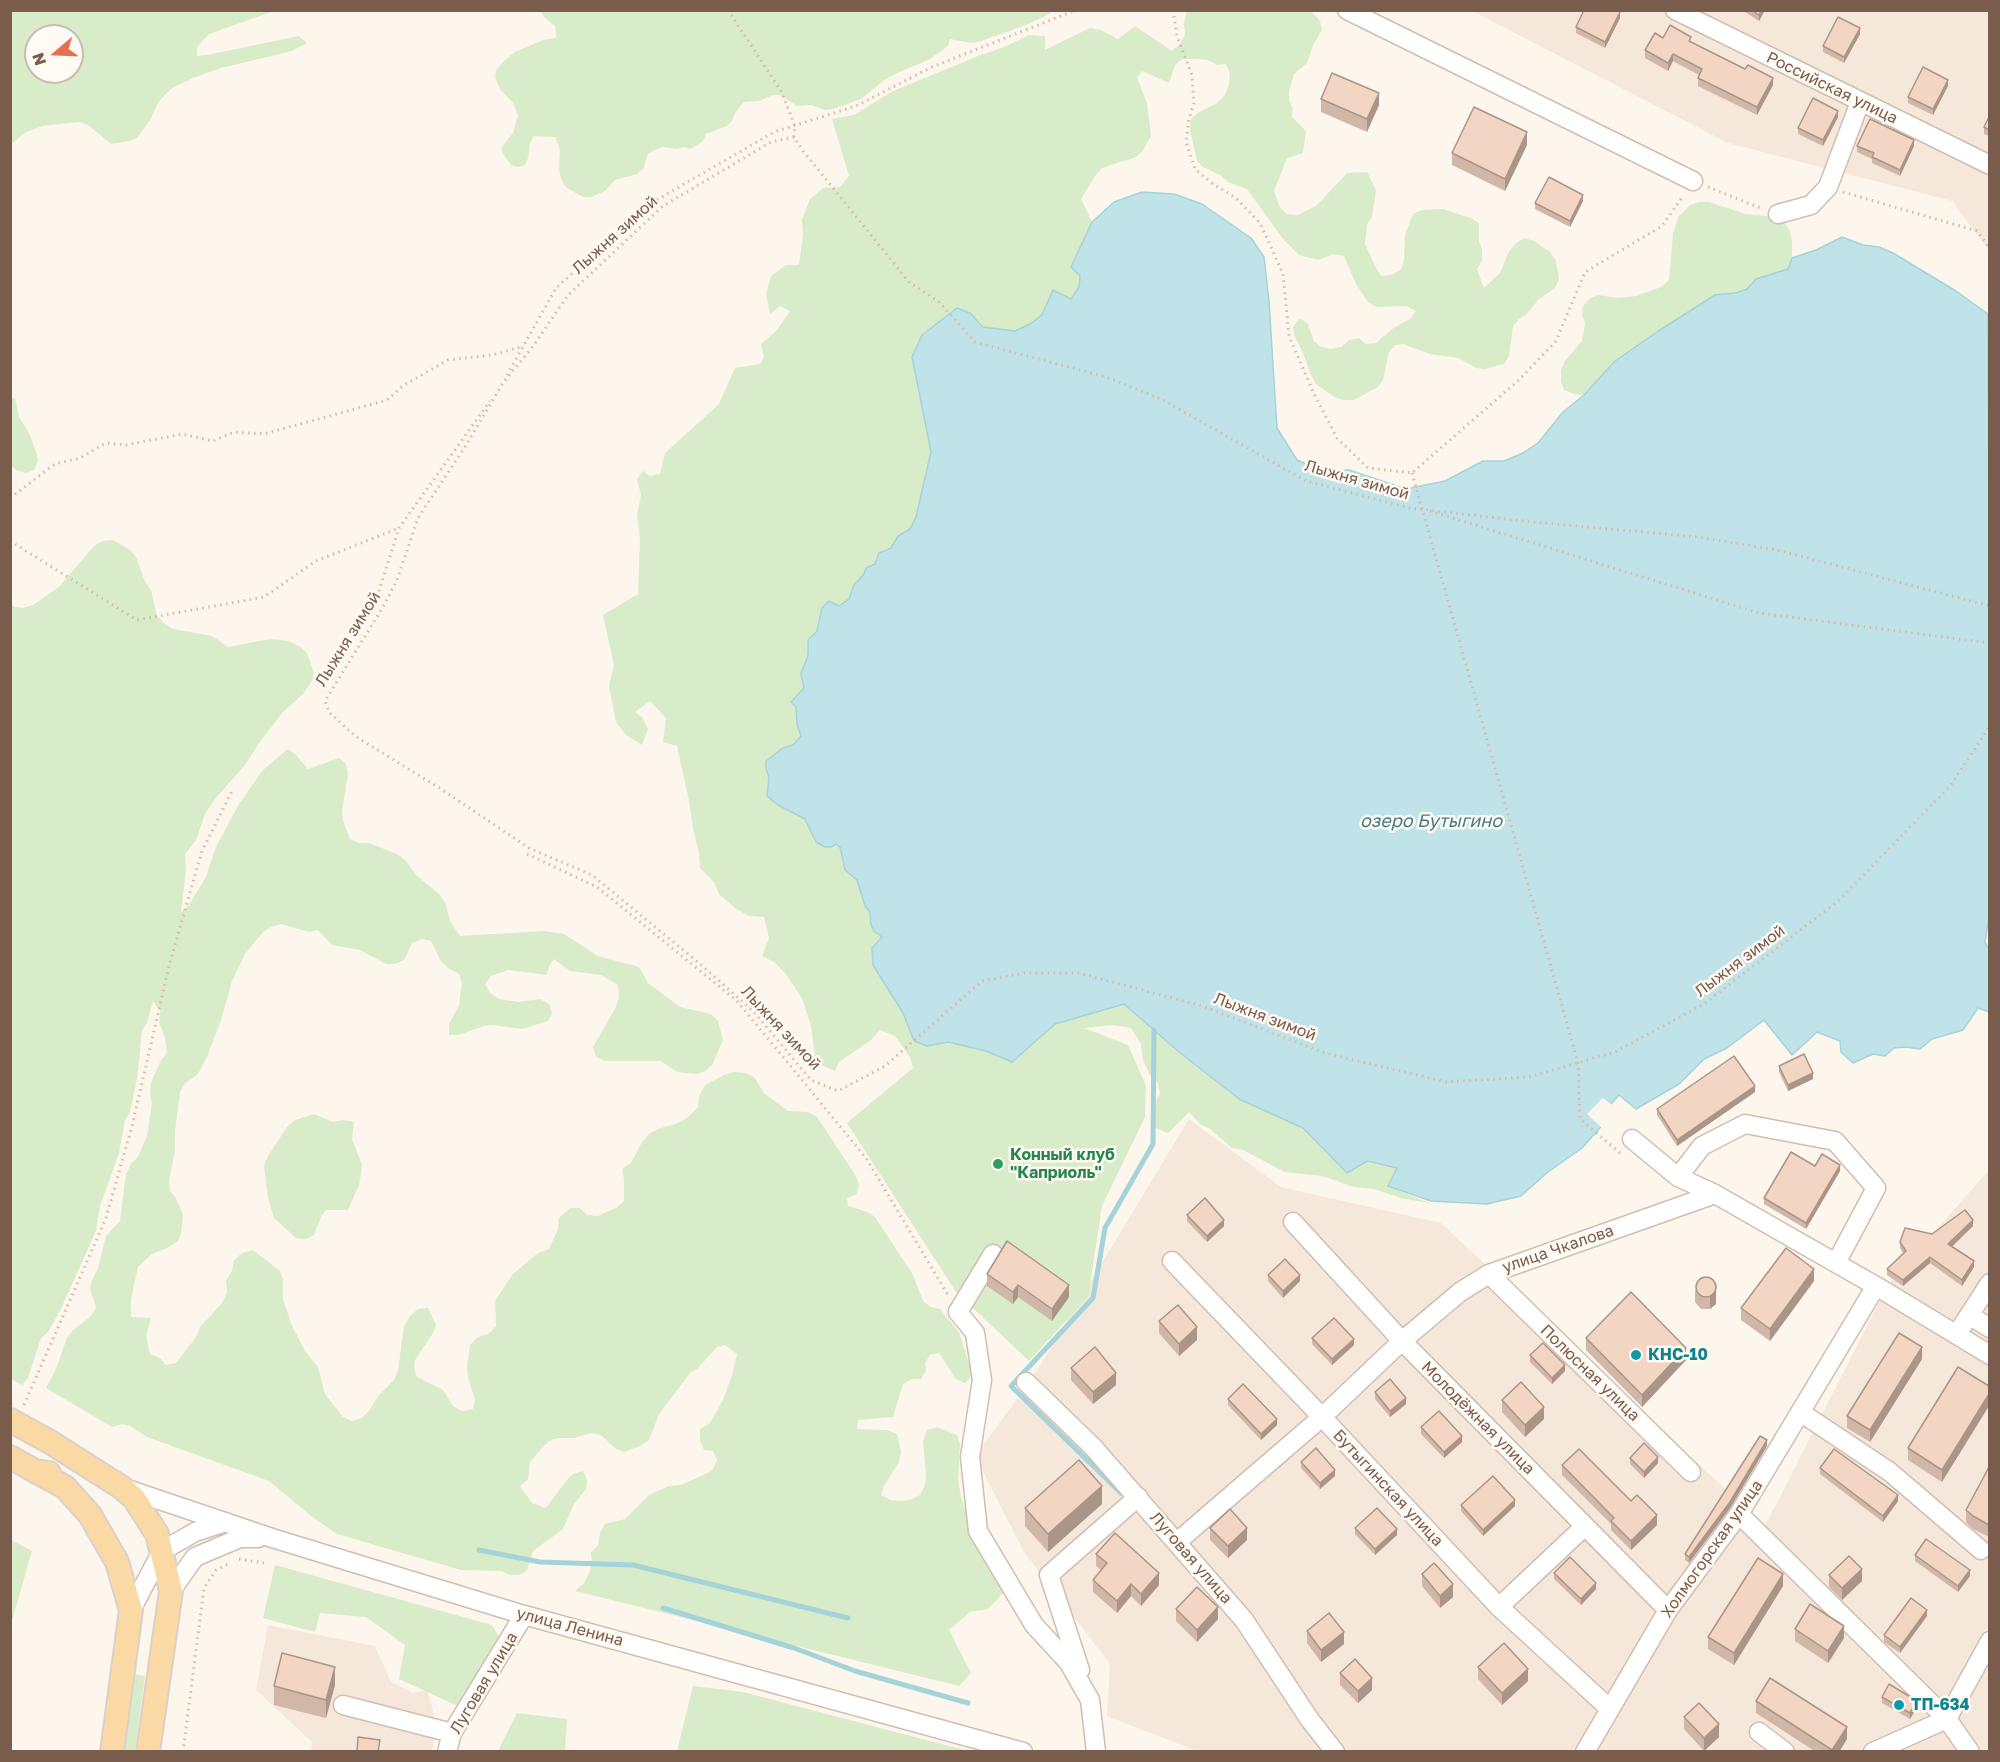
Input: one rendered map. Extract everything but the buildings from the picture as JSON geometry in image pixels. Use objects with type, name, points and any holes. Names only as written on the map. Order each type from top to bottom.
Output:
[{"type":"main road","name":"улица Ленина","points":[[17,1413],[50,1442],[121,1487]]},
{"type":"main road","name":"улица Ленина","points":[[10,1457],[35,1471],[121,1487]]},
{"type":"main road","points":[[35,1471],[64,1487],[90,1515],[117,1562],[131,1610],[112,1752]]},
{"type":"main road","points":[[121,1487],[134,1498],[158,1534],[171,1591],[148,1752]]},
{"type":"street","points":[[1347,10],[1693,181]]},
{"type":"street","name":"Российская улица","points":[[1675,10],[1989,165]]},
{"type":"street","points":[[1778,214],[1811,205],[1828,187],[1860,102]]},
{"type":"street","points":[[1678,1177],[1702,1146],[1745,1125],[1835,1141],[1876,1188],[1836,1263]]},
{"type":"street","points":[[1632,1139],[1678,1177],[1716,1194],[1876,1286],[1989,1355]]},
{"type":"street","name":"улица Чкалова","points":[[1177,1542],[1322,1417],[1402,1341],[1460,1292],[1489,1274],[1716,1194]]},
{"type":"street","name":"Молодёжная улица","points":[[1293,1222],[1402,1341],[1668,1610]]},
{"type":"street","points":[[993,1254],[958,1312],[975,1333],[982,1380],[970,1456],[978,1531],[1034,1625],[1069,1663],[1090,1700]]},
{"type":"street","name":"Бутыгинская улица","points":[[1172,1262],[1322,1417],[1499,1607],[1610,1709]]},
{"type":"street","name":"Полюсная улица","points":[[1489,1274],[1691,1472]]},
{"type":"street","points":[[1957,1334],[1989,1283]]},
{"type":"street","name":"Холмогорская улица","points":[[1585,1752],[1668,1610],[1739,1514],[1876,1286]]},
{"type":"street","points":[[1969,1315],[1989,1328]]},
{"type":"street","name":"Луговая улица","points":[[1026,1382],[1093,1446],[1245,1620],[1310,1720],[1335,1752]]},
{"type":"street","points":[[1800,1412],[1890,1472],[1981,1550]]},
{"type":"street","name":"улица Ленина","points":[[121,1487],[272,1538],[524,1615],[1023,1752]]},
{"type":"street","points":[[1096,1752],[1090,1700],[1049,1575],[1137,1497]]},
{"type":"street","points":[[1739,1514],[1947,1719],[1970,1752]]},
{"type":"street","points":[[131,1610],[162,1551],[195,1532],[226,1522]]},
{"type":"street","points":[[1499,1607],[1585,1526]]},
{"type":"street","points":[[171,1591],[195,1557],[240,1538],[272,1538]]},
{"type":"street","name":"Луговая улица","points":[[447,1752],[452,1733],[524,1615]]},
{"type":"street","points":[[1873,1752],[1947,1719],[1989,1641]]},
{"type":"street","points":[[343,1705],[452,1733]]},
{"type":"street","points":[[1759,1732],[1785,1752]]},
{"type":"path","points":[[728,10],[781,91],[795,126],[794,137]]},
{"type":"path","points":[[377,597],[399,528],[503,383],[556,288],[648,205],[774,132],[856,106],[932,67],[1076,10]]},
{"type":"path","points":[[1173,10],[1177,36],[1192,75],[1194,103],[1186,142],[1195,169],[1213,184],[1236,198],[1260,223],[1284,274],[1289,336],[1314,393],[1337,438],[1368,468],[1412,473],[1520,379],[1556,341],[1585,272],[1662,226],[1693,181],[1778,214]]},
{"type":"path","name":"Лыжня зимой","points":[[1989,606],[1766,548],[1698,537],[1410,508],[1306,481],[1161,399],[1106,377],[975,342],[938,301],[909,282],[794,137],[771,142],[663,206],[568,295],[534,345],[503,383],[465,447],[418,518],[397,580],[383,608],[325,700],[329,712],[355,736],[441,789],[529,848],[592,875],[699,963],[754,1012],[811,1080],[838,1091],[885,1066],[982,981],[1024,973],[1078,973],[1202,1006],[1325,1053],[1446,1082],[1529,1077],[1615,1052],[1704,1004],[1838,901],[1950,786],[1989,726]]},
{"type":"path","points":[[1828,187],[1977,231],[1989,248]]},
{"type":"path","points":[[10,498],[55,464],[80,458],[106,443],[126,445],[182,434],[213,441],[234,432],[264,434],[387,400],[404,385],[448,360],[492,355],[524,346]]},
{"type":"path","points":[[1412,473],[1578,1063],[1580,1119],[1618,1152],[1655,1158]]},
{"type":"path","points":[[1422,509],[1759,613],[1989,643]]},
{"type":"path","points":[[10,541],[137,620],[264,597],[316,561],[399,528]]},
{"type":"path","points":[[17,1413],[106,1218],[132,1126],[170,962],[202,851],[232,791]]},
{"type":"path","points":[[527,854],[597,887],[737,1001],[866,1158],[958,1312]]},
{"type":"path","points":[[183,1752],[204,1588],[216,1570],[241,1558],[264,1563]]},
{"type":"shaded area","points":[[1472,11],[1989,11],[1989,251],[1952,201],[1728,143]]},
{"type":"shaded area","points":[[1189,1119],[1281,1187],[1441,1223],[1765,1526],[1889,1283],[1989,1170],[1989,1751],[1197,1751],[1107,1716],[1110,1664],[1024,1552],[975,1456],[1031,1380]]},
{"type":"shaded area","points":[[268,1625],[375,1646],[391,1682],[413,1693],[427,1690],[437,1724],[432,1751],[311,1751],[312,1742],[256,1690]]},
{"type":"green space","points":[[541,10],[1053,11],[1021,27],[978,42],[950,39],[948,46],[930,59],[884,80],[861,99],[833,109],[825,110],[811,105],[797,106],[780,95],[773,95],[759,101],[744,102],[727,126],[706,134],[703,141],[696,146],[690,149],[663,147],[655,150],[648,154],[643,169],[637,174],[615,180],[605,191],[591,197],[583,197],[567,188],[563,183],[559,171],[560,150],[555,137],[534,136],[525,165],[518,167],[511,165],[501,148],[513,133],[518,115],[513,103],[500,89],[495,77],[496,70],[515,52],[543,40],[556,38],[555,26],[544,17]]},
{"type":"green space","points":[[10,11],[274,11],[209,34],[197,47],[197,56],[299,36],[307,43],[292,51],[221,68],[172,88],[159,101],[150,120],[137,138],[129,141],[111,144],[88,125],[79,122],[43,126],[26,132],[11,144]]},
{"type":"green space","points":[[1187,11],[1311,11],[1320,21],[1322,30],[1313,45],[1307,63],[1294,74],[1289,91],[1289,100],[1293,109],[1292,117],[1306,131],[1303,153],[1287,158],[1274,191],[1280,207],[1287,214],[1298,215],[1317,205],[1347,173],[1367,172],[1376,190],[1372,217],[1367,224],[1365,244],[1381,276],[1391,275],[1401,270],[1404,260],[1405,235],[1413,214],[1422,210],[1443,209],[1479,223],[1482,261],[1477,269],[1484,288],[1500,273],[1508,253],[1515,244],[1524,238],[1534,241],[1550,252],[1556,261],[1559,279],[1555,288],[1538,300],[1513,326],[1509,356],[1504,364],[1485,369],[1476,368],[1458,358],[1430,354],[1403,344],[1395,345],[1389,352],[1383,380],[1378,387],[1354,400],[1334,397],[1316,384],[1311,375],[1293,327],[1300,318],[1308,324],[1314,341],[1321,347],[1331,349],[1359,338],[1366,344],[1376,343],[1392,329],[1410,319],[1416,311],[1407,306],[1377,307],[1368,302],[1356,284],[1344,256],[1334,254],[1318,260],[1299,255],[1283,239],[1247,189],[1228,182],[1197,161],[1190,130],[1191,119],[1217,103],[1225,95],[1230,74],[1226,64],[1217,65],[1208,60],[1182,59],[1175,65],[1169,83],[1142,71],[1137,78],[1147,103],[1151,136],[1142,152],[1136,157],[1102,168],[1081,199],[1092,222],[1071,267],[1080,276],[1079,287],[1071,299],[1053,290],[1042,315],[1015,331],[983,327],[970,313],[957,308],[922,335],[912,357],[931,452],[916,517],[910,529],[898,536],[891,548],[879,553],[875,564],[854,585],[849,599],[839,606],[834,605],[819,619],[817,631],[812,635],[807,646],[804,688],[792,700],[796,707],[797,724],[801,736],[793,745],[783,748],[766,761],[769,777],[767,796],[778,805],[805,819],[809,827],[840,847],[843,865],[862,889],[865,906],[870,912],[871,925],[874,931],[882,937],[873,965],[903,1013],[914,1041],[927,1046],[948,1042],[986,1051],[1012,1062],[1055,1024],[1124,1004],[1178,1051],[1239,1099],[1303,1128],[1346,1173],[1367,1161],[1397,1168],[1388,1186],[1429,1203],[1401,1198],[1374,1189],[1354,1187],[1322,1176],[1285,1172],[1243,1150],[1232,1148],[1209,1128],[1201,1125],[1189,1112],[1168,1133],[1152,1127],[1155,1103],[1160,1094],[1158,1083],[1151,1077],[1143,1060],[1141,1044],[1131,1028],[1114,1025],[1084,1028],[1128,1045],[1146,1086],[1145,1117],[1102,1206],[1088,1297],[1029,1361],[956,1292],[847,1123],[913,1068],[910,1057],[895,1036],[880,1030],[871,1040],[839,1062],[835,1071],[816,1063],[811,1026],[802,998],[785,973],[774,962],[762,956],[769,938],[764,917],[749,916],[735,908],[719,894],[714,882],[700,868],[699,852],[677,746],[663,742],[666,718],[650,701],[635,712],[642,717],[648,729],[642,745],[626,735],[616,722],[609,686],[614,665],[603,615],[638,594],[640,538],[637,515],[641,495],[637,479],[643,471],[650,476],[660,474],[665,453],[719,404],[735,368],[760,364],[764,357],[761,344],[777,330],[790,311],[780,306],[770,314],[766,294],[771,276],[786,265],[799,265],[803,235],[802,220],[810,199],[823,188],[840,187],[849,176],[832,119],[854,115],[893,91],[1029,35],[1045,36],[1045,50],[1090,28],[1101,30],[1118,39],[1135,26],[1172,51],[1185,35],[1184,24]]},
{"type":"green space","points":[[1709,202],[1746,214],[1775,217],[1784,222],[1790,231],[1792,241],[1792,258],[1788,269],[1756,279],[1747,289],[1736,293],[1715,295],[1615,361],[1584,395],[1564,390],[1561,371],[1564,362],[1582,341],[1585,323],[1582,315],[1583,306],[1589,299],[1598,295],[1617,298],[1636,296],[1661,287],[1669,280],[1673,234],[1678,217],[1690,205]]},
{"type":"green space","points":[[11,398],[15,398],[19,417],[29,433],[38,461],[34,470],[26,473],[16,470],[11,465]]},
{"type":"green space","points":[[113,540],[130,550],[136,557],[145,582],[151,590],[157,616],[173,629],[212,636],[228,647],[270,639],[289,641],[307,653],[313,670],[313,679],[303,694],[283,712],[245,765],[205,814],[196,840],[185,854],[186,870],[181,912],[189,905],[206,877],[215,849],[239,804],[263,770],[288,749],[308,769],[339,758],[346,764],[348,773],[342,811],[350,839],[359,843],[369,843],[397,854],[405,860],[416,875],[445,902],[450,921],[460,936],[544,931],[564,934],[598,956],[639,967],[648,983],[680,1007],[711,1014],[718,1021],[723,1040],[712,1065],[697,1074],[677,1072],[661,1061],[605,1061],[596,1057],[593,1047],[616,1007],[619,997],[618,985],[601,975],[570,971],[554,959],[547,975],[508,970],[491,976],[485,984],[490,993],[499,999],[519,1002],[540,999],[549,1004],[552,1013],[548,1021],[522,1029],[493,1025],[458,1035],[449,1035],[449,1024],[459,1005],[462,983],[459,974],[441,961],[431,941],[422,939],[412,943],[404,960],[395,964],[386,964],[360,950],[332,945],[318,930],[309,932],[281,924],[271,927],[263,932],[245,954],[232,981],[207,1057],[198,1074],[184,1084],[180,1092],[175,1150],[169,1181],[170,1191],[176,1198],[183,1215],[181,1233],[178,1241],[152,1254],[138,1267],[131,1299],[131,1317],[151,1318],[146,1336],[150,1354],[160,1358],[166,1365],[176,1363],[196,1337],[200,1327],[223,1302],[227,1292],[226,1280],[232,1271],[234,1260],[242,1253],[253,1250],[280,1271],[283,1279],[283,1299],[292,1326],[305,1351],[318,1367],[325,1394],[343,1417],[352,1421],[362,1418],[379,1395],[394,1380],[398,1370],[404,1326],[418,1309],[428,1308],[436,1325],[415,1360],[414,1369],[417,1377],[443,1390],[453,1406],[462,1411],[473,1409],[475,1399],[468,1378],[467,1366],[470,1345],[496,1326],[495,1301],[513,1274],[538,1253],[549,1249],[558,1229],[559,1218],[570,1208],[580,1208],[587,1215],[597,1216],[616,1208],[624,1201],[622,1169],[631,1163],[649,1134],[688,1117],[698,1107],[699,1096],[705,1085],[734,1072],[745,1073],[754,1077],[764,1093],[788,1111],[808,1112],[817,1117],[856,1176],[859,1185],[856,1195],[847,1198],[848,1206],[868,1212],[875,1217],[913,1275],[923,1301],[931,1307],[940,1309],[959,1332],[970,1367],[971,1377],[965,1383],[956,1379],[939,1353],[930,1355],[925,1363],[926,1371],[921,1379],[912,1379],[903,1384],[893,1417],[858,1420],[857,1429],[887,1430],[897,1434],[901,1452],[899,1462],[881,1495],[900,1501],[910,1500],[920,1495],[925,1486],[923,1441],[927,1430],[937,1427],[957,1435],[960,1444],[958,1479],[961,1497],[970,1524],[1005,1591],[988,1609],[970,1612],[949,1630],[971,1673],[959,1686],[575,1591],[584,1583],[589,1573],[592,1563],[591,1552],[598,1545],[600,1533],[605,1524],[625,1519],[649,1495],[669,1486],[681,1485],[712,1471],[717,1460],[713,1451],[704,1450],[700,1440],[700,1429],[710,1423],[723,1400],[732,1375],[737,1354],[725,1345],[717,1347],[698,1368],[690,1373],[659,1414],[649,1440],[642,1445],[625,1452],[616,1449],[601,1435],[591,1433],[574,1438],[556,1438],[548,1442],[536,1455],[530,1462],[528,1479],[520,1486],[532,1503],[546,1508],[573,1474],[583,1471],[587,1480],[586,1489],[574,1504],[563,1529],[533,1551],[527,1570],[520,1575],[510,1575],[501,1571],[461,1570],[337,1534],[269,1481],[147,1437],[130,1426],[122,1424],[112,1427],[46,1388],[56,1369],[67,1338],[73,1330],[90,1317],[96,1308],[90,1288],[106,1236],[120,1221],[126,1174],[138,1157],[147,1136],[152,1103],[151,1083],[160,1062],[167,1053],[165,1038],[159,1022],[160,1011],[153,1001],[147,1023],[142,1030],[137,1079],[130,1112],[125,1120],[119,1153],[100,1206],[96,1231],[60,1311],[48,1332],[41,1338],[28,1378],[22,1385],[11,1379],[10,602],[14,607],[23,608],[33,605],[59,587],[94,546],[103,541]]},
{"type":"green space","points":[[314,1114],[333,1122],[343,1120],[354,1122],[352,1139],[362,1165],[361,1174],[359,1185],[348,1210],[326,1210],[314,1235],[306,1239],[296,1238],[274,1218],[268,1198],[264,1166],[287,1127],[295,1120]]},
{"type":"green space","points":[[11,1540],[32,1551],[11,1624]]},
{"type":"green space","points":[[275,1565],[492,1625],[500,1639],[462,1708],[399,1679],[405,1645],[366,1617],[320,1613],[315,1632],[263,1618]]},
{"type":"green space","points":[[134,1674],[145,1676],[135,1751],[123,1752]]},
{"type":"green space","points":[[693,1686],[743,1692],[968,1751],[677,1751]]},
{"type":"green space","points":[[517,1713],[567,1719],[565,1751],[498,1751]]},
{"type":"water","name":"озеро Бутыгино","points":[[1142,192],[1174,194],[1202,204],[1251,238],[1264,257],[1277,428],[1297,460],[1325,472],[1349,470],[1406,489],[1445,481],[1483,461],[1504,461],[1523,453],[1538,443],[1563,412],[1584,395],[1615,361],[1663,328],[1715,295],[1736,293],[1747,289],[1756,279],[1788,269],[1792,258],[1816,250],[1842,237],[1893,253],[1956,291],[1988,314],[1990,909],[1985,942],[1989,949],[1989,1012],[1978,1008],[1963,1030],[1932,1039],[1920,1049],[1894,1048],[1885,1056],[1873,1054],[1853,1063],[1841,1052],[1840,1041],[1817,1032],[1792,1055],[1764,1020],[1727,1048],[1704,1059],[1679,1084],[1636,1109],[1619,1095],[1601,1115],[1606,1121],[1582,1148],[1548,1172],[1521,1196],[1487,1204],[1431,1201],[1388,1186],[1397,1168],[1367,1161],[1347,1173],[1303,1128],[1239,1099],[1178,1051],[1124,1004],[1055,1024],[1012,1062],[986,1051],[948,1042],[927,1046],[914,1041],[903,1013],[873,965],[872,948],[882,937],[874,931],[871,925],[870,912],[865,906],[857,880],[845,870],[840,847],[836,844],[825,847],[816,842],[805,819],[778,805],[767,796],[769,777],[766,761],[783,748],[793,745],[801,736],[797,724],[796,707],[791,702],[804,688],[801,674],[808,655],[808,640],[817,631],[822,608],[829,601],[839,606],[849,599],[854,585],[864,574],[866,568],[875,564],[879,553],[891,548],[898,536],[910,529],[916,517],[931,452],[912,357],[922,335],[957,308],[970,313],[983,327],[1015,331],[1042,315],[1053,290],[1071,299],[1079,287],[1080,276],[1071,267],[1092,222],[1114,202]]},
{"type":"pier","points":[[1603,1098],[1613,1106],[1605,1115],[1609,1122],[1603,1129],[1587,1114]]},
{"type":"waterway","points":[[1121,1493],[1011,1386],[1093,1298],[1105,1228],[1153,1144],[1154,1030]]},
{"type":"waterway","points":[[479,1550],[540,1562],[633,1565],[848,1618]]},
{"type":"waterway","points":[[663,1608],[794,1648],[855,1671],[968,1703]]},
{"type":"place","name":"Конный клуб \"Каприоль\"","points":[[998,1164]]},
{"type":"place","name":"КНС-10","points":[[1636,1355]]},
{"type":"place","name":"ТП-634","points":[[1899,1705]]}]
